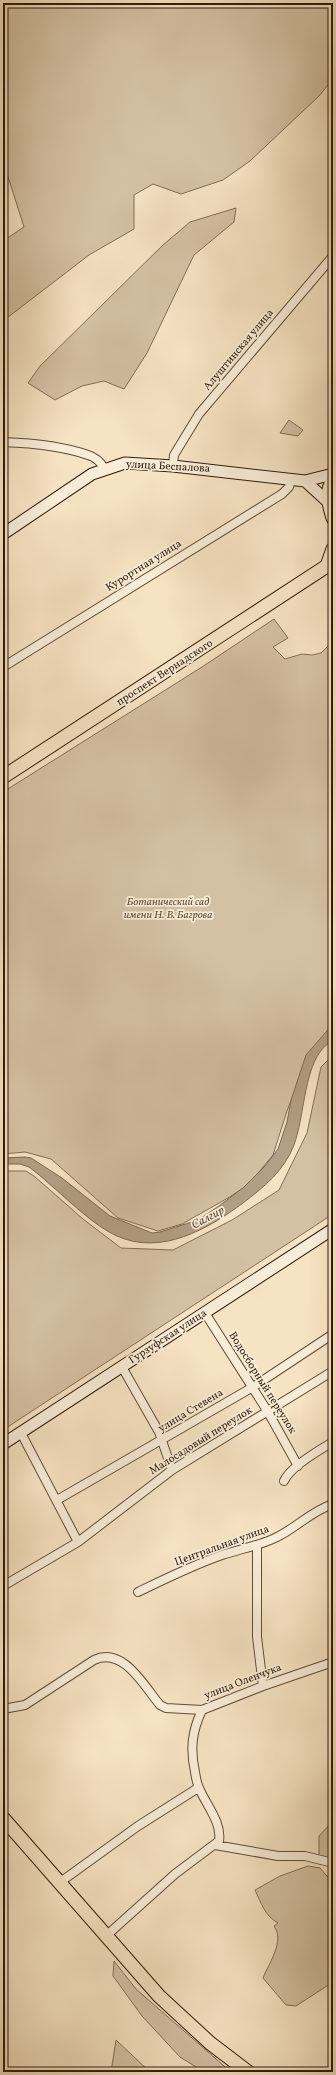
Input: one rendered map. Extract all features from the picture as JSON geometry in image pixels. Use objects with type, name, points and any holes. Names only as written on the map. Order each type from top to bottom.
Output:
[{"type":"main road","name":"улица Беспалова","points":[[3,534],[92,474],[104,468],[125,463],[173,466],[291,479],[304,482],[327,501]]},
{"type":"main road","name":"улица Беспалова","points":[[304,482],[333,474]]},
{"type":"main road","points":[[333,480],[330,484],[327,501],[333,518]]},
{"type":"main road","name":"проспект Вернадского","points":[[3,777],[216,640],[330,564],[333,549]]},
{"type":"main road","name":"Гурзуфская улица","points":[[3,1444],[333,1229]]},
{"type":"main road","points":[[3,1818],[159,1996],[210,2043],[248,2072]]},
{"type":"street","name":"Алуштинская улица","points":[[173,466],[174,455],[199,414],[333,256]]},
{"type":"street","points":[[3,442],[36,444],[90,455],[101,463],[104,468]]},
{"type":"street","name":"Курортная улица","points":[[3,667],[282,494],[289,487],[291,479]]},
{"type":"street","name":"Водосборный переулок","points":[[205,1313],[253,1387],[298,1466]]},
{"type":"street","name":"улица Стевена","points":[[57,1500],[253,1387],[333,1334]]},
{"type":"street","points":[[122,1367],[163,1440],[172,1470]]},
{"type":"street","name":"Малосадовый переулок","points":[[3,1586],[78,1542],[172,1470],[333,1371]]},
{"type":"street","points":[[21,1432],[78,1542]]},
{"type":"street","points":[[284,1482],[286,1476],[298,1466],[333,1442]]},
{"type":"street","name":"Центральная улица","points":[[138,1592],[186,1569],[223,1555],[257,1546],[277,1537],[296,1524],[333,1504]]},
{"type":"street","points":[[257,1546],[257,1637],[262,1686]]},
{"type":"street","name":"улица Оленчука","points":[[3,1709],[25,1705],[94,1660],[107,1656],[120,1660],[125,1664],[160,1705],[166,1708],[202,1710],[262,1686],[333,1662]]},
{"type":"street","points":[[106,1936],[175,1874],[219,1841],[220,1830],[198,1788],[192,1761],[191,1743],[194,1726],[202,1710]]},
{"type":"street","points":[[59,1883],[138,1826],[198,1788]]},
{"type":"street","points":[[215,1845],[278,1856],[305,1856],[333,1863]]},
{"type":"green space","points":[[3,3],[333,3],[333,79],[319,96],[250,161],[223,180],[181,194],[153,184],[134,195],[134,229],[89,255],[3,321],[3,241],[24,227],[3,161]]},
{"type":"green space","points":[[236,208],[234,222],[194,255],[147,353],[124,389],[104,381],[82,386],[55,400],[28,383],[40,366],[163,245],[190,222]]},
{"type":"green space","points":[[289,420],[303,430],[298,436],[280,433]]},
{"type":"green space","name":"Ботанический сад имени Н. В. Багрова","points":[[274,619],[288,638],[273,647],[285,659],[302,654],[312,655],[321,653],[329,645],[333,629],[333,1025],[308,1056],[287,1111],[273,1155],[248,1185],[182,1224],[158,1231],[118,1218],[51,1159],[25,1152],[3,1154],[3,792],[202,667]]},
{"type":"green space","points":[[333,1055],[333,1214],[3,1430],[3,1171],[26,1171],[34,1176],[83,1219],[121,1248],[173,1250],[232,1220],[279,1190],[307,1133],[321,1067]]},
{"type":"green space","points":[[332,1822],[333,1861],[319,1856],[319,1836]]},
{"type":"green space","points":[[308,1866],[320,1868],[333,1883],[333,1982],[296,2006],[286,2005],[263,1978],[277,1945],[278,1938],[274,1926],[278,1923],[267,1913],[255,1890],[280,1876]]},
{"type":"green space","points":[[114,1961],[136,1989],[231,2072],[204,2072],[180,2057],[142,2016],[113,1976]]},
{"type":"green space","points":[[116,2040],[150,2072],[111,2072]]},
{"type":"water","name":"Салгир","points":[[333,1024],[333,1040],[321,1050],[315,1061],[307,1084],[294,1145],[285,1163],[273,1178],[229,1213],[215,1222],[183,1237],[150,1243],[134,1241],[117,1236],[95,1223],[29,1167],[20,1164],[3,1164],[3,1158],[31,1158],[62,1178],[110,1216],[152,1233],[160,1232],[198,1220],[244,1187],[265,1166],[278,1149],[287,1122],[291,1100],[306,1055]]}]
